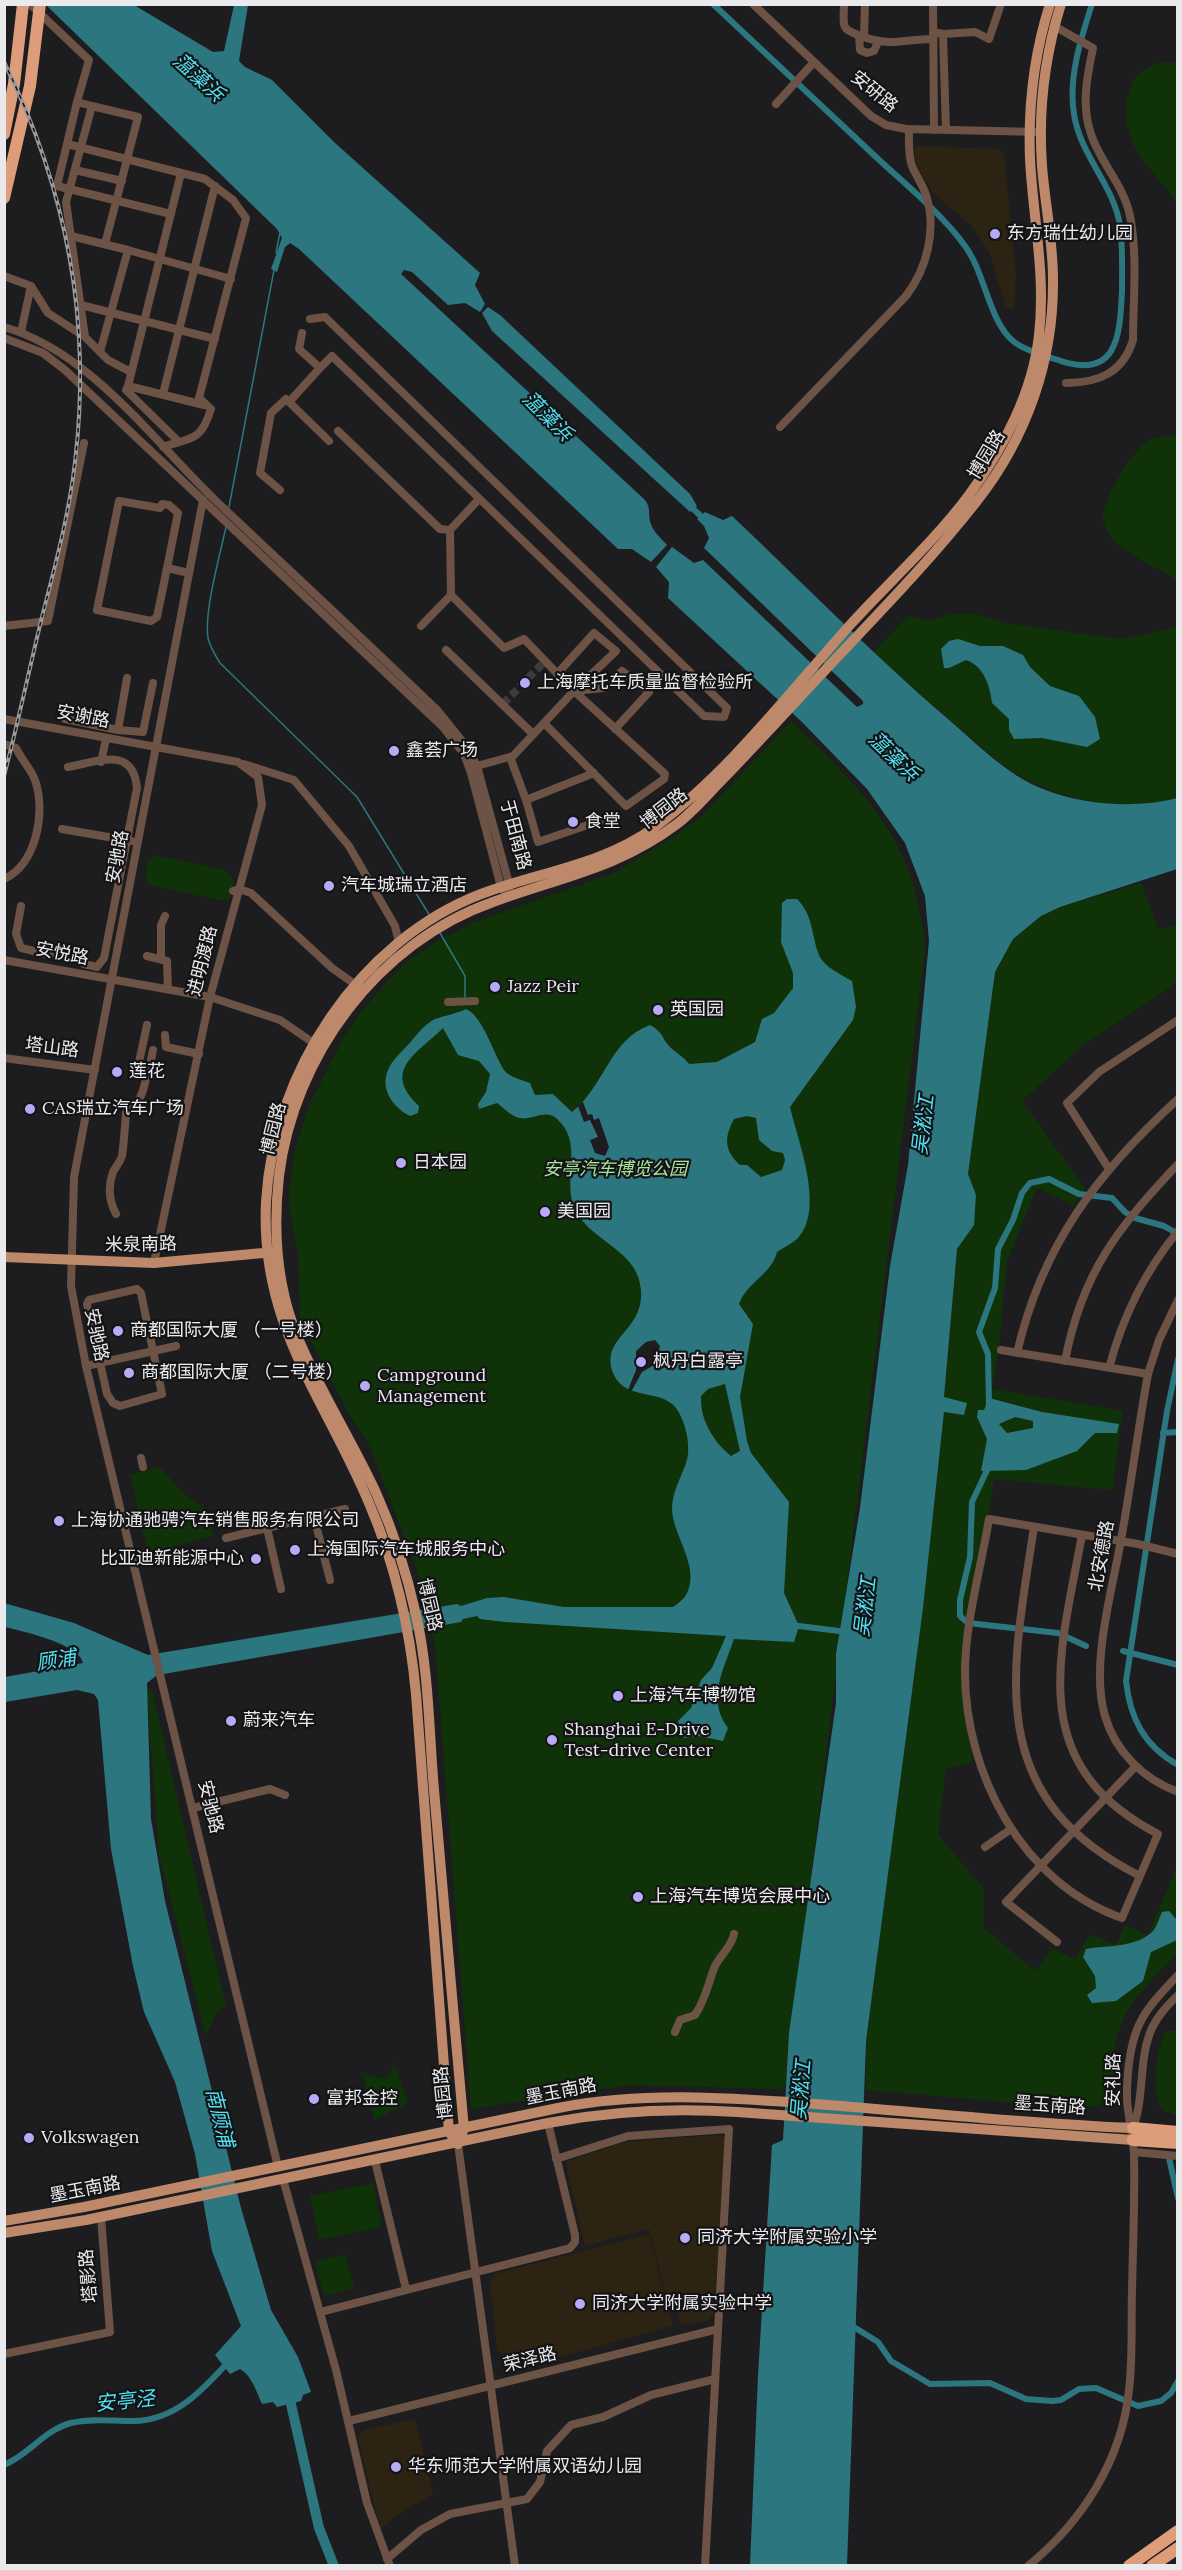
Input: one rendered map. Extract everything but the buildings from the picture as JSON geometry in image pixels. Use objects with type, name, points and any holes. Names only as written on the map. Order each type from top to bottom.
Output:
[{"type":"highway","points":[[4,134],[15,84],[23,4]]},
{"type":"highway","points":[[4,198],[30,86],[40,4]]},
{"type":"highway","points":[[1133,2140],[1178,2132]]},
{"type":"highway","points":[[1133,2140],[1178,2143]]},
{"type":"highway","points":[[1129,2565],[1178,2531]]},
{"type":"highway","points":[[1152,2565],[1178,2548]]},
{"type":"main road","name":"博园路","points":[[458,2144],[464,2129],[420,1634],[415,1609],[389,1524],[379,1499],[295,1331],[272,1252],[279,1176],[290,1125],[304,1082],[352,1004],[383,970],[444,911],[506,886],[582,864],[649,832],[686,802],[753,740],[892,596],[951,532],[992,481],[1022,428],[1044,341],[1033,79],[1050,4]]},
{"type":"main road","name":"博园路","points":[[1035,132],[1047,50],[1060,4]]},
{"type":"main road","name":"博园路","points":[[458,2144],[449,2132],[416,1694],[404,1614],[389,1556],[372,1509],[288,1341],[278,1307],[266,1201],[274,1146],[295,1081],[315,1044],[356,985],[399,943],[508,897],[586,873],[648,843],[683,820],[884,587],[969,496],[1010,428],[1038,366]]},
{"type":"main road","name":"米泉南路","points":[[4,1257],[154,1263],[272,1252]]},
{"type":"main road","name":"墨玉南路","points":[[4,2221],[191,2185],[584,2103],[642,2098],[700,2097],[951,2115],[1133,2140]]},
{"type":"main road","name":"墨玉南路","points":[[4,2233],[101,2217],[458,2144],[548,2123],[614,2113],[699,2110],[1133,2140]]},
{"type":"street","points":[[30,4],[89,60],[57,186],[171,214]]},
{"type":"street","name":"安研路","points":[[753,4],[878,121],[890,127],[1035,132]]},
{"type":"street","points":[[844,4],[844,25],[848,31],[878,42],[908,43],[913,39],[943,34],[975,32],[990,39],[1001,4]]},
{"type":"street","points":[[865,4],[860,50],[867,53],[874,51],[878,42]]},
{"type":"street","points":[[933,4],[934,130]]},
{"type":"street","points":[[1054,26],[1093,48],[1085,82],[1091,135],[1120,186],[1130,214],[1133,240],[1133,340],[1129,351],[1118,368],[1102,378],[1086,383],[1066,383]]},
{"type":"street","points":[[943,34],[946,130]]},
{"type":"street","points":[[776,104],[814,62]]},
{"type":"street","points":[[77,102],[138,117],[105,244]]},
{"type":"street","points":[[85,337],[66,202],[92,106]]},
{"type":"street","points":[[780,427],[914,287],[924,263],[930,223],[922,185],[910,158],[909,129]]},
{"type":"street","points":[[67,144],[205,179],[233,200],[246,218],[199,398],[211,409],[204,430],[163,447]]},
{"type":"street","points":[[75,170],[122,181]]},
{"type":"street","points":[[179,442],[126,390],[181,173]]},
{"type":"street","points":[[163,394],[214,186]]},
{"type":"street","points":[[71,236],[231,279]]},
{"type":"street","points":[[100,352],[129,250]]},
{"type":"street","points":[[4,276],[32,286],[48,313],[85,337],[108,360],[131,372]]},
{"type":"street","points":[[21,332],[32,286]]},
{"type":"street","points":[[81,305],[215,339]]},
{"type":"street","points":[[289,402],[332,356],[704,716],[724,717],[727,708],[325,317],[310,319]]},
{"type":"street","name":"于田南路","points":[[4,327],[21,332],[67,356],[389,669],[443,727],[464,754],[506,886]]},
{"type":"street","points":[[302,333],[299,349],[320,368]]},
{"type":"street","name":"于田南路","points":[[4,338],[30,346],[60,365],[212,510],[453,728],[477,766],[508,897]]},
{"type":"street","points":[[128,386],[207,405]]},
{"type":"street","points":[[280,490],[260,473],[271,412],[286,399],[329,441]]},
{"type":"street","points":[[338,431],[440,530],[450,530]]},
{"type":"street","points":[[4,626],[48,621],[84,443]]},
{"type":"street","points":[[479,499],[450,530],[451,595],[504,648],[524,639],[574,692],[665,774],[664,779],[626,806],[545,723]]},
{"type":"street","name":"安驰路","points":[[203,500],[74,1177],[70,1261],[73,1304],[86,1366],[278,2167]]},
{"type":"street","points":[[119,501],[160,508],[162,504],[169,505],[178,513],[167,568],[157,617],[151,621],[97,610],[119,501]]},
{"type":"street","points":[[167,568],[189,573]]},
{"type":"street","points":[[421,626],[451,595]]},
{"type":"street","points":[[477,766],[510,757],[616,651],[594,633],[557,674]]},
{"type":"street","points":[[446,650],[533,734]]},
{"type":"street","points":[[574,692],[603,688],[622,671],[649,692],[615,729]]},
{"type":"street","points":[[118,730],[128,678]]},
{"type":"street","points":[[65,719],[118,730],[143,732],[153,683]]},
{"type":"street","name":"安谢路","points":[[4,719],[154,748]]},
{"type":"street","points":[[101,762],[106,739]]},
{"type":"street","points":[[4,744],[16,748],[35,778],[39,800],[34,843],[18,870],[4,879]]},
{"type":"street","points":[[154,748],[238,762],[294,780],[349,846],[391,918],[399,943]]},
{"type":"street","points":[[510,757],[538,842],[614,816]]},
{"type":"street","points":[[21,906],[16,934],[21,948],[51,955],[66,951],[84,964],[97,967],[104,958],[137,788],[136,773],[129,764],[119,758],[68,767]]},
{"type":"street","name":"进明渡路","points":[[154,1263],[235,890],[262,805],[258,777],[238,762]]},
{"type":"street","points":[[526,800],[594,773]]},
{"type":"street","points":[[62,829],[137,842]]},
{"type":"street","points":[[235,890],[251,893],[332,968],[356,985]]},
{"type":"street","points":[[161,958],[161,925],[165,916]]},
{"type":"street","points":[[147,956],[167,961],[168,990]]},
{"type":"street","name":"安悦路","points":[[4,960],[210,997],[280,1020],[315,1044]]},
{"type":"street","points":[[448,1002],[475,1001]]},
{"type":"street","points":[[1109,1169],[1067,1102],[1099,1072],[1176,1024]]},
{"type":"street","points":[[147,1025],[140,1062],[147,1070]]},
{"type":"street","points":[[165,1035],[166,1047],[199,1054]]},
{"type":"street","points":[[116,1214],[109,1199],[114,1171],[119,1166],[122,1155],[126,1113],[128,1108],[133,1108],[137,1103],[146,1080],[153,1050]]},
{"type":"street","name":"塔山路","points":[[4,1058],[94,1070]]},
{"type":"street","points":[[1017,1353],[1043,1270],[1063,1231],[1092,1188],[1178,1099]]},
{"type":"street","points":[[1065,1361],[1076,1314],[1091,1276],[1126,1220],[1178,1164]]},
{"type":"street","points":[[1109,1368],[1134,1296],[1175,1235]]},
{"type":"street","points":[[137,1289],[141,1293],[162,1394],[120,1406],[112,1403],[107,1394],[100,1362],[87,1304],[89,1300],[137,1289]]},
{"type":"street","name":"北安德路","points":[[1178,1300],[1159,1340],[1148,1374],[1104,1639],[1100,1686],[1110,1729],[1120,1747],[1136,1767],[1159,1784],[1178,1792]]},
{"type":"street","points":[[86,1366],[176,1346]]},
{"type":"street","points":[[1001,1350],[1148,1374]]},
{"type":"street","points":[[226,1538],[345,1509]]},
{"type":"street","points":[[314,1516],[330,1580]]},
{"type":"street","points":[[1082,1535],[1065,1627],[1058,1685],[1064,1722],[1077,1758],[1107,1798],[1127,1816],[1158,1834],[1122,1918],[1078,1895],[1041,1866],[1011,1829],[989,1789],[972,1730],[965,1672],[970,1631],[989,1519],[1138,1544],[1178,1554]]},
{"type":"street","points":[[1034,1527],[1018,1633],[1014,1691],[1021,1739],[1036,1779],[1049,1800],[1074,1831],[1102,1855],[1140,1876]]},
{"type":"street","points":[[267,1528],[281,1589]]},
{"type":"street","points":[[1058,1942],[1006,1902],[1136,1767]]},
{"type":"street","points":[[193,1808],[270,1789],[285,1795]]},
{"type":"street","points":[[985,1847],[1011,1829]]},
{"type":"street","points":[[675,2032],[680,2020],[695,2016],[705,2000],[716,1965],[731,1946],[734,1934]]},
{"type":"street","name":"安礼路","points":[[1133,2140],[1127,2108],[1132,2040],[1143,2015],[1178,1975]]},
{"type":"street","name":"安礼路","points":[[1133,2140],[1140,2109],[1145,2057],[1151,2029],[1157,2018],[1178,1995]]},
{"type":"street","points":[[320,2312],[475,2271],[563,2251],[575,2242],[548,2123]]},
{"type":"street","points":[[556,2160],[628,2136],[729,2129],[705,2565]]},
{"type":"street","points":[[1028,2565],[1064,2533],[1090,2499],[1111,2458],[1126,2409],[1133,2140],[1178,2156]]},
{"type":"street","points":[[458,2144],[515,2565]]},
{"type":"street","points":[[375,2161],[406,2289]]},
{"type":"street","points":[[284,2179],[349,2421],[367,2503],[388,2562],[421,2530],[450,2514],[521,2502],[534,2492],[540,2482],[547,2451],[571,2425],[603,2417],[651,2395],[715,2379]]},
{"type":"street","name":"塔影路","points":[[4,2354],[110,2332],[101,2217]]},
{"type":"street","name":"荣泽路","points":[[349,2421],[718,2329]]},
{"type":"shaded area","name":"东方瑞仕幼儿园","points":[[915,146],[1000,149],[1004,154],[1016,276],[1014,308],[1006,307],[989,252],[972,226],[933,193],[919,171]]},
{"type":"shaded area","name":"同济大学附属实验小学","points":[[720,2135],[725,2139],[714,2313],[708,2321],[681,2325],[675,2305],[669,2307],[649,2229],[585,2246],[566,2165],[568,2161],[624,2142]]},
{"type":"shaded area","name":"同济大学附属实验中学","points":[[649,2234],[673,2326],[520,2368],[497,2350],[490,2283],[495,2274]]},
{"type":"shaded area","name":"华东师范大学附属双语幼儿园","points":[[415,2419],[433,2494],[399,2514],[380,2530],[358,2439],[363,2430]]},
{"type":"green space","points":[[1161,62],[1177,63],[1177,203],[1139,154],[1131,139],[1127,122],[1128,95],[1134,79],[1142,71]]},
{"type":"green space","points":[[1177,435],[1177,580],[1121,547],[1109,534],[1103,516],[1113,487],[1126,465],[1141,447],[1154,439]]},
{"type":"green space","points":[[971,613],[1003,623],[1122,639],[1177,627],[1177,798],[1129,805],[1105,803],[1081,800],[1036,784],[995,759],[873,653],[908,616],[928,621],[952,614]]},
{"type":"green space","name":"安亭汽车博览公园","points":[[791,721],[861,793],[877,812],[890,833],[911,878],[926,942],[785,2089],[628,2085],[471,2109],[435,1644],[419,1576],[370,1447],[347,1410],[300,1320],[298,1253],[288,1201],[294,1154],[308,1108],[344,1037],[363,1009],[403,965],[439,940],[475,922],[612,874],[662,844],[699,819]]},
{"type":"green space","points":[[155,855],[225,870],[234,884],[230,896],[227,900],[218,900],[146,884],[147,860]]},
{"type":"green space","points":[[1141,883],[1159,930],[1177,924],[1177,983],[1081,1047],[1022,1101],[1086,1190],[1073,1205],[1037,1188],[1007,1261],[999,1348],[992,1389],[1123,1411],[1112,1490],[994,1479],[964,1674],[963,1706],[973,1763],[946,1769],[938,1835],[984,1889],[984,1928],[1035,1971],[1052,1948],[1075,1960],[1090,1934],[1116,1945],[1125,1925],[1148,1935],[1177,1867],[1177,1954],[1139,1994],[1124,2018],[1115,2044],[1112,2087],[1107,2099],[1101,2104],[1076,2108],[866,2090],[866,2041],[923,1608],[944,1412],[964,1414],[967,1404],[944,1398],[957,1249],[972,1221],[975,1205],[968,1174],[995,972],[1013,939],[1041,916],[1060,907]]},
{"type":"green space","points":[[160,1467],[183,1493],[207,1510],[213,1536],[148,1553],[130,1475]]},
{"type":"green space","points":[[147,1690],[152,1690],[226,2006],[217,2012],[206,2036],[159,1855]]},
{"type":"green space","points":[[1165,2031],[1177,2031],[1177,2116],[1163,2110],[1156,2094],[1157,2060]]},
{"type":"green space","points":[[392,2055],[408,2103],[374,2120],[363,2073],[382,2078],[390,2076],[394,2062]]},
{"type":"green space","points":[[373,2183],[382,2227],[319,2240],[310,2196]]},
{"type":"green space","points":[[345,2254],[354,2288],[324,2296],[315,2262]]},
{"type":"water","name":"蕰藻浜","points":[[46,5],[134,5],[213,52],[224,51],[234,5],[248,5],[239,61],[245,67],[272,80],[334,142],[480,273],[475,285],[485,304],[480,312],[465,303],[448,305],[412,272],[404,270],[401,274],[644,499],[653,528],[667,545],[651,562],[632,549],[618,549],[299,249],[290,243],[285,247],[277,272],[271,269],[282,238],[277,229]]},
{"type":"water","points":[[488,307],[500,315],[690,494],[697,506],[690,512],[492,331],[482,313]]},
{"type":"water","points":[[705,512],[723,520],[732,516],[893,670],[981,748],[1017,776],[1043,789],[1092,802],[1127,804],[1177,798],[1177,869],[1060,907],[1041,916],[1013,939],[995,972],[968,1174],[976,1195],[974,1225],[957,1249],[944,1397],[967,1403],[964,1415],[944,1412],[923,1608],[866,2041],[847,2565],[750,2565],[758,2375],[772,2145],[783,2140],[789,2033],[836,1703],[836,1654],[860,1508],[890,1266],[908,1165],[929,941],[925,896],[905,843],[867,789],[802,722],[668,598],[669,582],[656,567],[672,547],[694,563],[703,560],[857,707],[863,704],[863,701],[704,548],[709,538],[704,526],[697,519]]},
{"type":"water","points":[[958,639],[980,646],[1003,646],[1023,655],[1030,667],[1050,686],[1079,696],[1095,717],[1100,739],[1087,747],[1042,738],[1014,739],[1009,730],[1009,719],[992,703],[990,690],[982,672],[966,660],[944,668],[941,649],[949,641]]},
{"type":"water","points":[[787,899],[797,899],[802,905],[809,919],[821,959],[852,981],[856,1007],[853,1020],[790,1107],[810,1194],[805,1226],[797,1239],[777,1252],[770,1266],[743,1296],[739,1304],[753,1324],[740,1397],[747,1441],[751,1453],[789,1502],[784,1593],[799,1626],[794,1642],[734,1639],[719,1684],[718,1706],[728,1728],[723,1741],[699,1736],[684,1738],[678,1721],[691,1708],[701,1680],[712,1668],[726,1636],[505,1622],[480,1619],[477,1616],[463,1619],[461,1622],[169,1673],[156,1676],[147,1683],[151,1819],[165,1901],[241,2208],[271,2310],[298,2357],[311,2392],[303,2395],[301,2401],[277,2407],[273,2402],[262,2404],[248,2376],[240,2369],[230,2374],[215,2355],[241,2326],[212,2251],[195,2154],[175,2082],[144,2012],[133,1966],[111,1849],[98,1700],[94,1694],[77,1690],[5,1702],[5,1677],[83,1663],[79,1656],[61,1644],[5,1627],[4,1603],[74,1623],[148,1655],[457,1604],[461,1606],[487,1598],[504,1597],[564,1607],[673,1607],[682,1600],[690,1584],[690,1573],[672,1507],[676,1487],[687,1460],[686,1433],[679,1413],[669,1402],[626,1388],[614,1375],[611,1362],[612,1352],[636,1316],[641,1290],[638,1276],[631,1264],[589,1227],[573,1204],[570,1182],[571,1148],[565,1128],[553,1116],[519,1118],[497,1103],[479,1109],[478,1104],[486,1092],[490,1074],[479,1061],[458,1055],[443,1028],[414,1055],[403,1072],[403,1082],[408,1093],[419,1106],[418,1113],[410,1116],[393,1102],[386,1089],[387,1074],[398,1055],[431,1021],[466,1009],[478,1019],[506,1072],[530,1083],[535,1095],[553,1094],[572,1112],[592,1090],[625,1041],[650,1025],[689,1064],[717,1062],[755,1042],[762,1019],[774,1013],[793,988],[793,973],[781,942],[782,903]],"holes":[[[747,1116],[756,1118],[759,1140],[772,1151],[783,1153],[785,1160],[782,1170],[761,1177],[747,1165],[740,1165],[731,1154],[727,1144],[728,1132],[734,1119]],[[725,1384],[740,1451],[731,1456],[713,1437],[705,1422],[701,1405],[701,1396],[708,1389]]]},
{"type":"water","points":[[989,1398],[1042,1412],[1119,1424],[1117,1433],[1095,1433],[1077,1451],[1026,1470],[981,1471],[987,1439],[977,1417],[978,1410],[984,1410]],"holes":[[[1015,1417],[1033,1421],[1033,1428],[1007,1433],[999,1424]]]},
{"type":"water","points":[[1169,1911],[1177,1920],[1177,1940],[1151,1952],[1143,1981],[1116,2001],[1092,2003],[1087,1995],[1096,1988],[1095,1976],[1083,1957],[1086,1949],[1128,1944],[1144,1938],[1154,1929],[1162,1912]]},
{"type":"pier","points":[[583,1102],[588,1115],[592,1114],[594,1120],[599,1118],[609,1147],[605,1156],[595,1153],[590,1140],[598,1137],[590,1120],[584,1122],[578,1106]]},
{"type":"pier","points":[[655,1340],[660,1346],[656,1364],[642,1372],[631,1392],[628,1390],[636,1370],[636,1351],[646,1342]]},
{"type":"waterway","points":[[713,4],[923,200],[956,234],[978,269],[998,322],[1013,341],[1027,349],[1076,365],[1091,365],[1103,360],[1111,351],[1119,324],[1122,290],[1121,233],[1116,210],[1083,143],[1074,114],[1074,72],[1092,4]]},
{"type":"waterway","points":[[276,253],[280,232]]},
{"type":"waterway","points":[[229,507],[274,270]]},
{"type":"waterway","points":[[688,504],[705,520]]},
{"type":"waterway","points":[[226,527],[208,613],[208,638],[213,651],[220,663],[357,797],[430,916]]},
{"type":"waterway","points":[[440,933],[465,976],[465,997]]},
{"type":"waterway","points":[[989,1405],[988,1354],[979,1332],[995,1288],[998,1249],[1013,1220],[1022,1193],[1030,1183],[1049,1179],[1079,1194],[1112,1198],[1125,1212],[1135,1218],[1164,1226],[1178,1234]]},
{"type":"waterway","points":[[1178,1359],[1167,1411],[1126,1681],[1131,1707],[1141,1730],[1156,1749],[1178,1765]]},
{"type":"waterway","points":[[1163,1433],[1178,1432]]},
{"type":"waterway","points":[[989,1466],[972,1502],[970,1557],[960,1600],[960,1616],[968,1623],[1058,1633],[1086,1646]]},
{"type":"waterway","name":"吴淞江","points":[[791,1625],[847,1632]]},
{"type":"waterway","points":[[1123,1651],[1178,1665]]},
{"type":"waterway","points":[[1169,2158],[1178,2198]]},
{"type":"waterway","points":[[849,2324],[878,2342],[891,2361],[930,2384],[990,2383],[1026,2399],[1052,2401],[1061,2400],[1079,2389],[1096,2388],[1138,2406],[1161,2401],[1171,2393],[1178,2381]]},
{"type":"waterway","name":"安亭泾","points":[[4,2465],[61,2426],[78,2421],[146,2420],[174,2410],[198,2393],[230,2360]]},
{"type":"waterway","name":"南顾浦","points":[[288,2391],[319,2528],[334,2566]]},
{"type":"tunnel","points":[[503,704],[545,661]]},
{"type":"railway","points":[[4,62],[26,110],[59,207],[70,257],[77,307],[80,358],[79,410],[69,501],[57,560],[4,776]]},
{"type":"place","name":"东方瑞仕幼儿园","points":[[995,234]]},
{"type":"place","name":"上海摩托车质量监督检验所","points":[[525,683]]},
{"type":"place","name":"鑫荟广场","points":[[394,751]]},
{"type":"place","name":"食堂","points":[[573,822]]},
{"type":"place","name":"汽车城瑞立酒店","points":[[329,886]]},
{"type":"place","name":"Jazz Peir","points":[[495,987]]},
{"type":"place","name":"英国园","points":[[658,1010]]},
{"type":"place","name":"莲花","points":[[117,1072]]},
{"type":"place","name":"CAS瑞立汽车广场","points":[[30,1109]]},
{"type":"place","name":"日本园","points":[[401,1163]]},
{"type":"place","name":"美国园","points":[[545,1212]]},
{"type":"place","name":"商都国际大厦 （一号楼）","points":[[118,1331]]},
{"type":"place","name":"枫丹白露亭","points":[[641,1362]]},
{"type":"place","name":"商都国际大厦 （二号楼）","points":[[129,1373]]},
{"type":"place","name":"Campground Management","points":[[365,1386]]},
{"type":"place","name":"上海协通驰骋汽车销售服务有限公司","points":[[59,1521]]},
{"type":"place","name":"上海国际汽车城服务中心","points":[[295,1550]]},
{"type":"place","name":"比亚迪新能源中心","points":[[256,1559]]},
{"type":"place","name":"上海汽车博物馆","points":[[618,1696]]},
{"type":"place","name":"蔚来汽车","points":[[231,1721]]},
{"type":"place","name":"Shanghai E-Drive Test-drive Center","points":[[552,1740]]},
{"type":"place","name":"上海汽车博览会展中心","points":[[638,1897]]},
{"type":"place","name":"富邦金控","points":[[314,2099]]},
{"type":"place","name":"Volkswagen","points":[[29,2138]]},
{"type":"place","name":"同济大学附属实验小学","points":[[685,2238]]},
{"type":"place","name":"同济大学附属实验中学","points":[[580,2304]]},
{"type":"place","name":"华东师范大学附属双语幼儿园","points":[[396,2467]]},
{"type":"water label","name":"顾浦","points":[[56,1661]]}]
